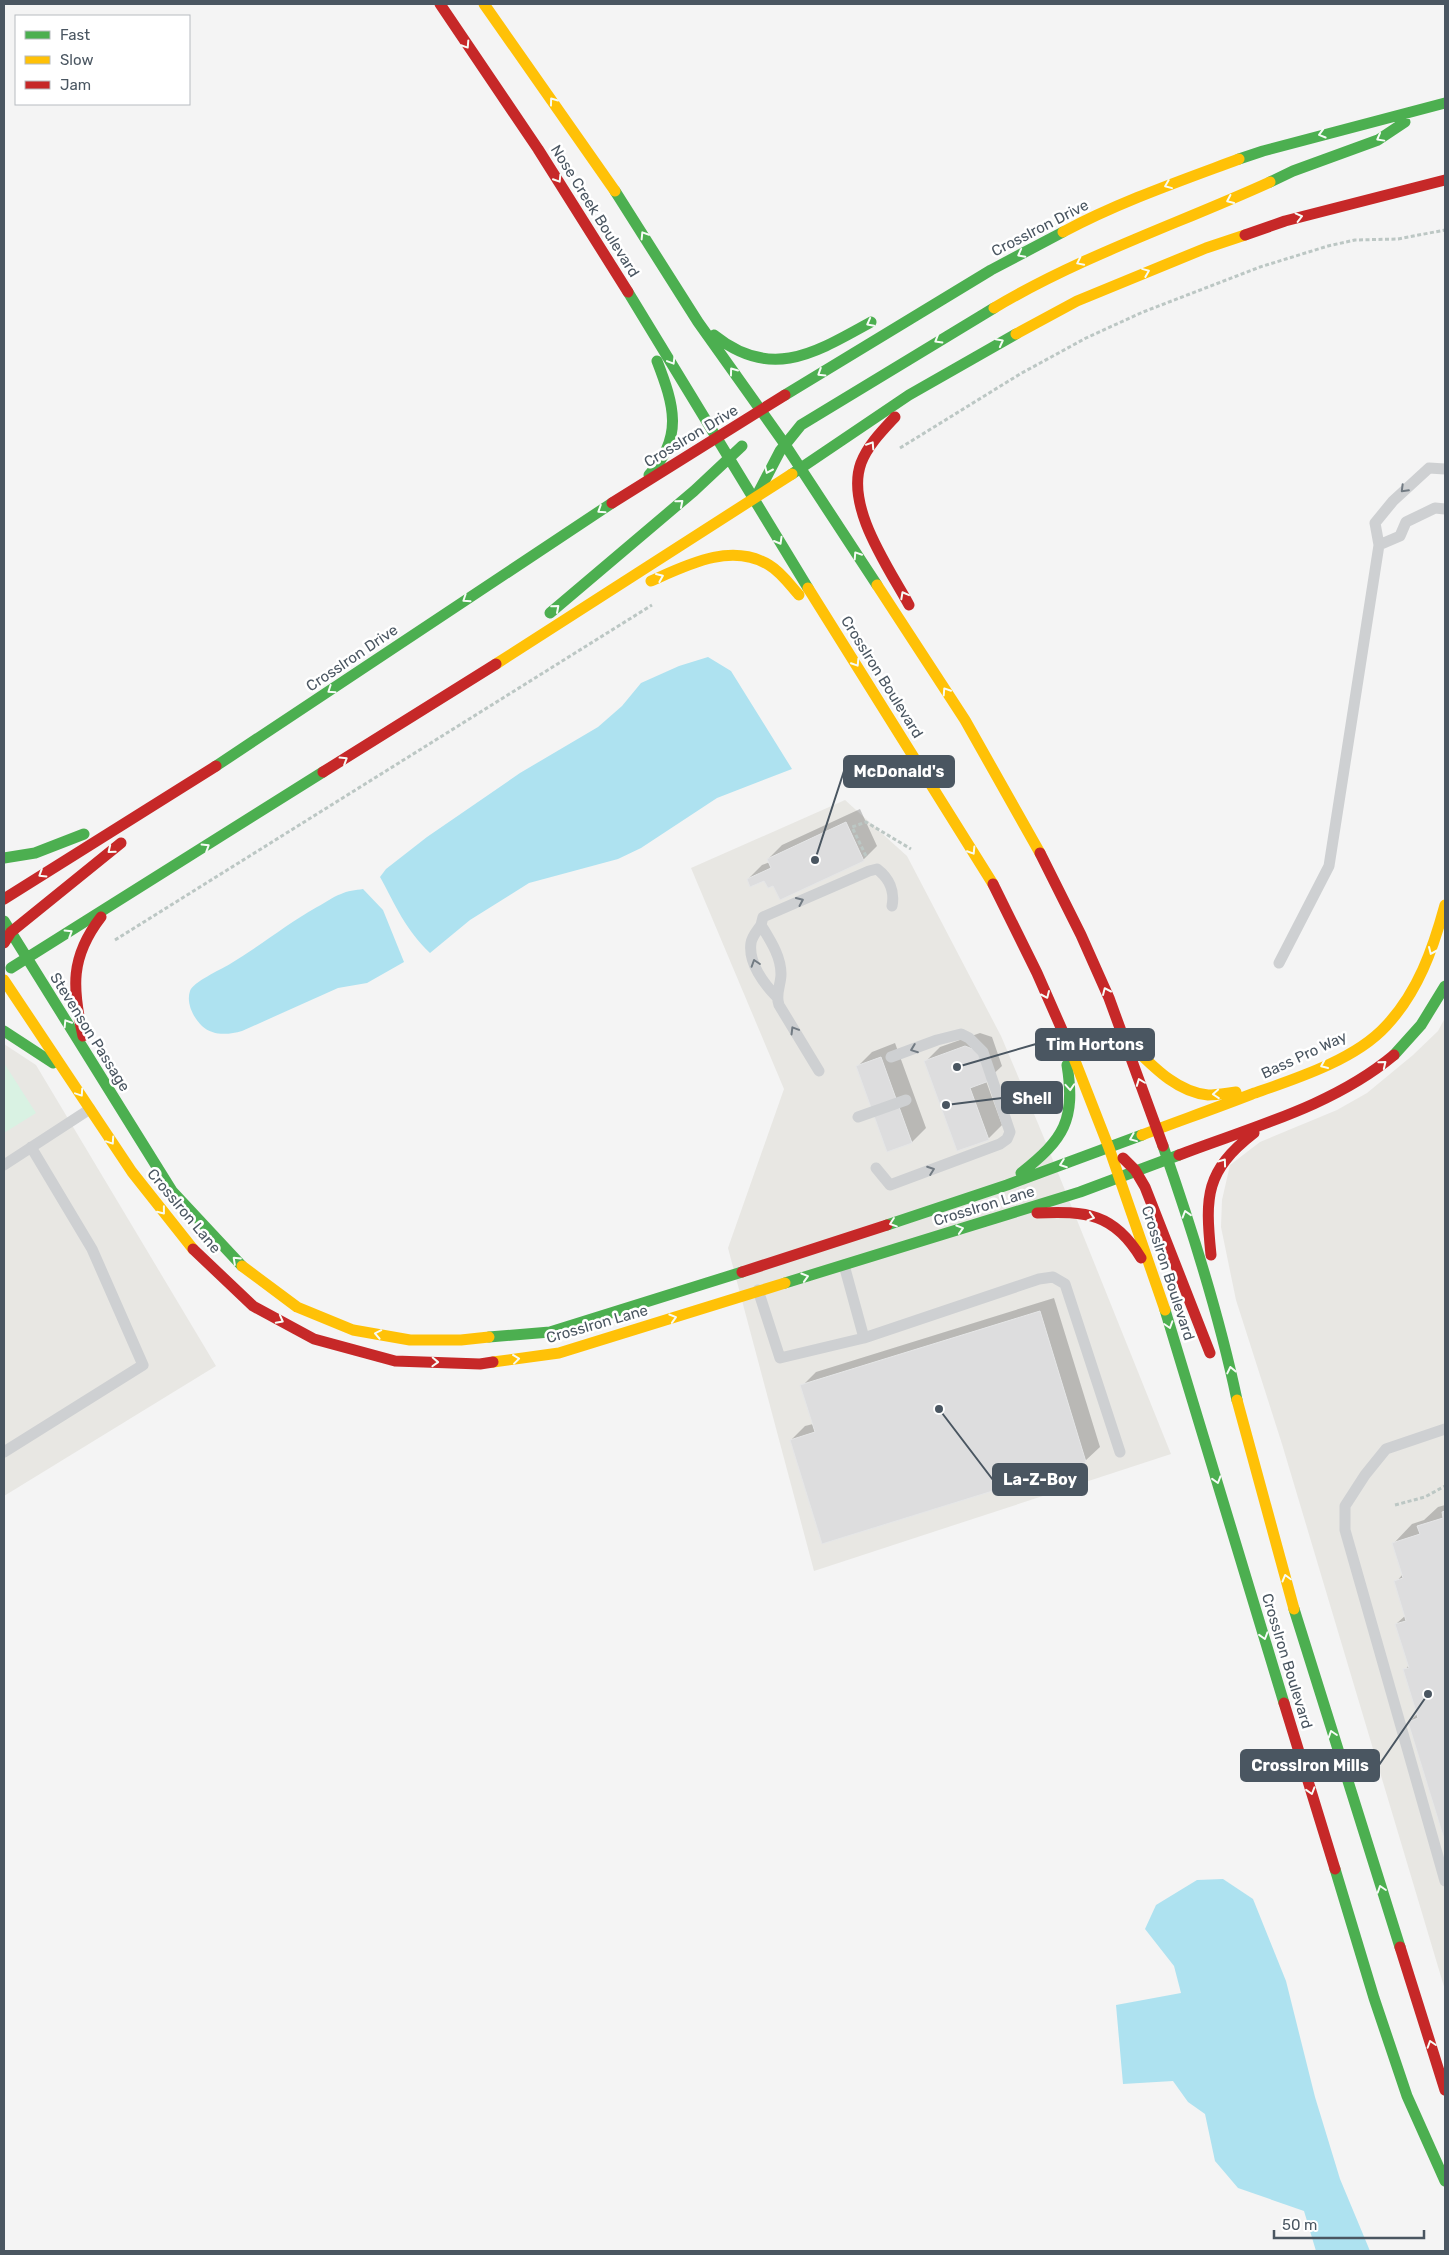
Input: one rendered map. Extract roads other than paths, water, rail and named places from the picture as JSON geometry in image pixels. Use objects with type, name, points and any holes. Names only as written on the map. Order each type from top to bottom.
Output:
[{"type":"street","name":"Nose Creek Boulevard","points":[[440,4],[538,149],[627,288],[717,438]]},
{"type":"street","name":"Nose Creek Boulevard","points":[[484,4],[620,198],[698,322],[762,411]]},
{"type":"street","name":"CrossIron Drive","points":[[4,899],[217,765],[630,491],[991,270],[1089,218],[1173,183],[1263,151],[1337,130],[1445,104]]},
{"type":"street","points":[[755,499],[772,462],[784,443],[801,425],[824,409],[1031,286],[1088,258],[1211,209],[1294,171],[1378,140],[1421,111]]},
{"type":"street","points":[[1169,173],[1231,151],[1263,151]]},
{"type":"street","points":[[4,973],[553,628],[755,499],[868,422],[942,375],[1077,301],[1206,248],[1285,221],[1445,180]]},
{"type":"street","points":[[627,288],[666,384],[672,406],[670,443],[666,456],[655,469],[630,491]]},
{"type":"street","points":[[698,322],[738,352],[751,357],[770,359],[798,356],[844,337],[878,319]]},
{"type":"street","points":[[915,615],[870,530],[861,505],[858,482],[859,471],[870,444],[894,418],[942,375]]},
{"type":"street","points":[[449,693],[530,630],[694,491],[730,458],[753,432],[762,411]]},
{"type":"street","name":"CrossIron Boulevard","points":[[762,411],[965,720],[1041,854],[1081,935],[1109,998],[1188,1217],[1220,1329],[1241,1417],[1303,1642],[1445,2090]]},
{"type":"street","name":"CrossIron Boulevard","points":[[717,438],[783,548],[831,622],[991,881],[1037,973],[1058,1022],[1120,1177],[1155,1279],[1374,1998],[1407,2096],[1445,2182]]},
{"type":"street","points":[[553,628],[628,590],[679,568],[717,557],[733,556],[746,556],[768,565],[831,622]]},
{"type":"street","points":[[943,665],[986,741],[1041,854]]},
{"type":"street","points":[[4,943],[11,932],[217,765]]},
{"type":"street","points":[[4,858],[35,852],[139,814]]},
{"type":"street","name":"Bass Pro Way","points":[[1109,1148],[1157,1128],[1265,1090],[1336,1060],[1364,1044],[1384,1028],[1416,986],[1436,942],[1445,904]]},
{"type":"street","points":[[88,1057],[75,1001],[75,969],[80,948],[90,929],[107,909]]},
{"type":"street","name":"Stevenson Passage","points":[[4,921],[88,1057],[101,1102],[132,1172]]},
{"type":"street","name":"Stevenson Passage","points":[[4,980],[65,1072],[101,1102],[151,1158]]},
{"type":"street","points":[[1120,1177],[1319,1102],[1354,1085],[1400,1049],[1436,1012],[1445,986]]},
{"type":"street","points":[[1007,1185],[1041,1158],[1057,1142],[1066,1124],[1071,1103],[1069,1076],[1058,1022]]},
{"type":"street","points":[[4,1031],[15,1036],[65,1072]]},
{"type":"street","points":[[1123,1037],[1164,1076],[1183,1088],[1205,1095],[1265,1090]]},
{"type":"street","points":[[1220,1329],[1210,1242],[1208,1205],[1210,1188],[1221,1162],[1232,1150],[1278,1117]]},
{"type":"street","points":[[1109,1148],[1135,1170],[1148,1193],[1218,1371],[1241,1417]]},
{"type":"street","name":"CrossIron Lane","points":[[132,1172],[192,1248],[253,1306],[314,1339],[395,1361],[480,1364],[559,1353],[758,1291],[840,1253],[1007,1185],[1109,1148]]},
{"type":"street","name":"CrossIron Lane","points":[[151,1158],[172,1191],[237,1262],[297,1307],[353,1330],[410,1340],[461,1340],[550,1332],[751,1269],[840,1253],[1008,1214],[1080,1192],[1120,1177]]},
{"type":"street","points":[[1008,1214],[1050,1213],[1084,1215],[1107,1222],[1120,1230],[1133,1245],[1155,1279]]},
{"type":"lane","points":[[1279,963],[1329,866],[1379,546],[1375,522],[1393,501],[1429,468],[1445,469]]},
{"type":"lane","points":[[1379,546],[1400,536],[1406,522],[1436,508],[1445,509]]},
{"type":"lane","points":[[819,1071],[779,1005],[777,998],[760,976],[750,944],[753,935],[761,925],[763,917],[872,870],[877,869],[888,881],[892,890],[892,906]]},
{"type":"lane","points":[[761,925],[772,944],[780,965],[781,982],[777,998]]},
{"type":"lane","points":[[876,1168],[890,1185],[1000,1144],[1007,1139],[1010,1132],[983,1052],[969,1038],[961,1034],[953,1036],[891,1058]]},
{"type":"lane","points":[[858,1117],[906,1100]]},
{"type":"lane","points":[[4,1165],[101,1102]]},
{"type":"lane","points":[[4,1452],[143,1365],[92,1249],[31,1147]]},
{"type":"lane","points":[[840,1253],[864,1338]]},
{"type":"lane","points":[[751,1269],[780,1358],[864,1338],[1039,1279],[1053,1277],[1065,1284],[1120,1452]]},
{"type":"lane","points":[[1445,1429],[1386,1449],[1364,1475],[1345,1506],[1345,1530],[1445,1881]]},
{"type":"water","points":[[708,657],[731,671],[792,769],[717,798],[641,848],[618,859],[529,883],[470,920],[430,953],[407,926],[380,877],[386,869],[427,837],[520,773],[598,727],[622,706],[641,683],[679,666]]},
{"type":"water","points":[[363,889],[383,910],[404,962],[367,983],[338,988],[242,1031],[226,1034],[216,1033],[202,1026],[191,1010],[189,1000],[190,991],[196,984],[332,898],[346,892]]},
{"type":"water","points":[[1223,1879],[1253,1899],[1286,1981],[1315,2097],[1340,2179],[1370,2251],[1316,2251],[1304,2211],[1238,2188],[1215,2161],[1205,2114],[1188,2102],[1173,2081],[1123,2084],[1116,2005],[1181,1993],[1174,1966],[1145,1929],[1156,1905],[1197,1880]]},
{"type":"place","name":"McDonald's","points":[[815,860]]},
{"type":"place","name":"Tim Hortons","points":[[957,1067]]},
{"type":"place","name":"Shell","points":[[946,1105]]},
{"type":"place","name":"La-Z-Boy","points":[[939,1409]]},
{"type":"place","name":"CrossIron Mills","points":[[1428,1694]]}]
